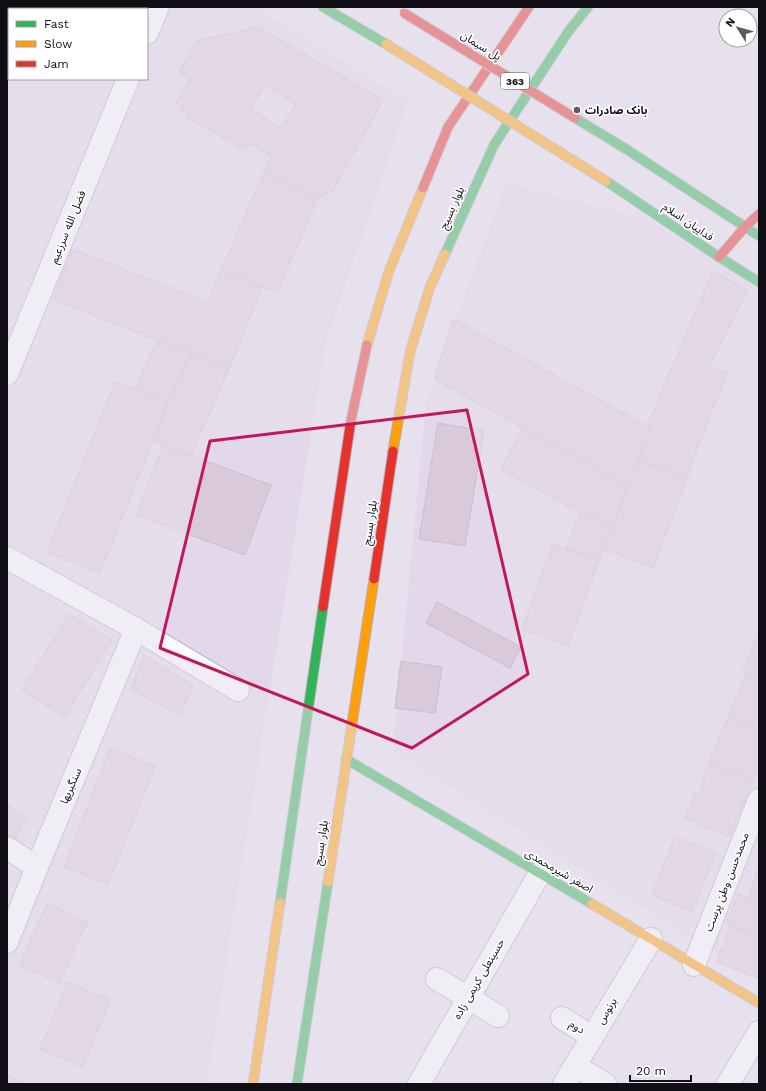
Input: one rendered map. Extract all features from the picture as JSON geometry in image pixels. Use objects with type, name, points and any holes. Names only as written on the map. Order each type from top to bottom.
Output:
[{"type":"main road","name":"فداییان اسلام","points":[[323,7],[386,44],[606,181],[759,282]]},
{"type":"main road","name":"پل سیمان","points":[[394,7],[626,150],[745,227]]},
{"type":"main road","points":[[253,1084],[351,420],[366,344],[389,271],[448,127],[529,7]]},
{"type":"main road","name":"بلوار بسیج","points":[[296,1084],[398,417],[410,352],[430,287],[494,144],[568,32],[588,7]]},
{"type":"main road","points":[[719,257],[745,227],[759,214]]},
{"type":"main road","name":"363","points":[[745,227],[759,236]]},
{"type":"main road","name":"اصغر شیرمحمدی","points":[[346,759],[759,1003]]},
{"type":"street","points":[[148,31],[158,7]]},
{"type":"street","name":"فضل الله سرزعیم","points":[[7,374],[128,80]]},
{"type":"street","points":[[7,558],[136,629],[238,690]]},
{"type":"street","name":"سنگبریها","points":[[7,942],[136,629]]},
{"type":"street","name":"محمدحسن وطن پرست","points":[[694,965],[759,800]]},
{"type":"street","points":[[7,848],[37,867]]},
{"type":"street","name":"حسینعلی کریمی زاده","points":[[419,1084],[540,873]]},
{"type":"street","name":"برنوس","points":[[564,1084],[651,939]]},
{"type":"street","points":[[437,979],[498,1016]]},
{"type":"street","name":"دوم","points":[[562,1018],[592,1037]]},
{"type":"street","points":[[728,1084],[759,1032]]},
{"type":"street","points":[[575,1066],[605,1084]]},
{"type":"highlighted area","points":[[467,410],[528,674],[412,748],[160,648],[210,441]]},
{"type":"shaded area","points":[[7,7],[254,7],[408,101],[325,346],[207,1084],[7,1084]]},
{"type":"shaded area","points":[[506,183],[650,220],[759,290],[759,980],[393,751],[426,401]]},
{"type":"building","points":[[258,27],[383,100],[333,191],[318,198],[264,172],[272,156],[250,144],[243,149],[187,117],[189,114],[180,109],[182,106],[176,103],[190,79],[179,72],[197,41]],"holes":[[[265,85],[296,104],[281,128],[251,109]]]},
{"type":"building","points":[[264,172],[318,198],[277,293],[221,270]]},
{"type":"building","points":[[72,249],[208,302],[221,270],[262,287],[229,369],[53,299]]},
{"type":"building","points":[[713,271],[748,291],[709,366],[727,373],[692,462],[687,479],[638,460],[651,428],[647,426]]},
{"type":"building","points":[[453,319],[651,428],[629,486],[434,379]]},
{"type":"building","points":[[158,340],[191,353],[168,403],[135,388]]},
{"type":"building","points":[[191,353],[229,369],[191,455],[152,442]]},
{"type":"building","points":[[115,382],[135,388],[168,403],[100,573],[47,552]]},
{"type":"building","points":[[438,423],[484,431],[465,546],[419,539]]},
{"type":"building","points":[[523,428],[629,486],[613,527],[580,513],[501,469]]},
{"type":"building","points":[[163,445],[271,485],[245,555],[136,515]]},
{"type":"building","points":[[638,460],[687,479],[653,568],[604,549]]},
{"type":"building","points":[[580,513],[613,527],[599,561],[566,548]]},
{"type":"building","points":[[553,544],[599,561],[568,646],[522,629]]},
{"type":"building","points":[[437,602],[521,647],[510,668],[426,623]]},
{"type":"building","points":[[69,614],[112,640],[65,717],[22,690]]},
{"type":"building","points":[[759,633],[759,680],[742,673]]},
{"type":"building","points":[[144,655],[193,686],[180,715],[131,689]]},
{"type":"building","points":[[401,661],[442,667],[435,713],[395,708]]},
{"type":"building","points":[[746,675],[759,680],[759,730],[728,717]]},
{"type":"building","points":[[728,717],[759,730],[759,766],[753,781],[709,762]]},
{"type":"building","points":[[110,748],[155,766],[108,884],[64,867]]},
{"type":"building","points":[[709,762],[753,781],[729,837],[685,818],[695,794],[699,796],[705,780],[702,778]]},
{"type":"building","points":[[7,805],[27,816],[14,840],[7,836]]},
{"type":"building","points":[[675,836],[716,853],[692,911],[652,895]]},
{"type":"building","points":[[759,867],[759,902],[748,898]]},
{"type":"building","points":[[738,894],[759,902],[759,937],[726,924]]},
{"type":"building","points":[[48,903],[88,922],[59,983],[19,965]]},
{"type":"building","points":[[731,926],[759,937],[759,979],[716,962],[721,949],[723,950]]},
{"type":"building","points":[[68,982],[110,1000],[83,1067],[40,1049]]},
{"type":"building","points":[[7,1075],[26,1084],[7,1084]]},
{"type":"traffic: fast","points":[[323,7],[386,44]]},
{"type":"traffic: fast","points":[[445,254],[494,145],[568,32],[588,7]]},
{"type":"traffic: fast","points":[[575,118],[626,149]]},
{"type":"traffic: fast","points":[[626,149],[759,236]]},
{"type":"traffic: fast","points":[[606,181],[759,282]]},
{"type":"traffic: fast","points":[[280,903],[323,607]]},
{"type":"traffic: fast","points":[[346,759],[592,904]]},
{"type":"traffic: fast","points":[[297,1084],[328,882]]},
{"type":"traffic: slow","points":[[386,44],[606,181]]},
{"type":"traffic: slow","points":[[367,345],[389,271],[423,188]]},
{"type":"traffic: slow","points":[[393,451],[410,352],[430,287],[445,254]]},
{"type":"traffic: slow","points":[[328,882],[374,579]]},
{"type":"traffic: slow","points":[[253,1084],[280,903]]},
{"type":"traffic: slow","points":[[592,904],[759,1003]]},
{"type":"traffic: jam","points":[[423,188],[448,127],[529,7]]},
{"type":"traffic: jam","points":[[404,13],[575,118]]},
{"type":"traffic: jam","points":[[719,257],[745,227],[759,214]]},
{"type":"traffic: jam","points":[[323,607],[351,420],[367,345]]},
{"type":"traffic: jam","points":[[374,579],[393,451]]},
{"type":"place","name":"بانک صادرات","points":[[577,110]]}]
